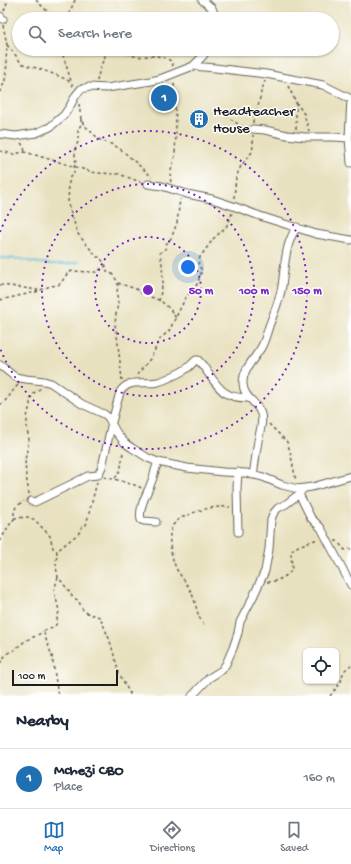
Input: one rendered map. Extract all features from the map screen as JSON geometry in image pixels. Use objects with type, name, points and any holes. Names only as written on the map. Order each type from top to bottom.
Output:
[{"type":"street","points":[[202,0],[212,8],[214,12]]},
{"type":"street","points":[[0,134],[16,136],[36,132],[50,127],[64,115],[81,89],[89,87],[107,88],[160,79],[193,66],[203,56]]},
{"type":"street","points":[[193,66],[266,74],[322,85],[351,99],[349,138],[351,163]]},
{"type":"street","points":[[253,130],[265,130],[311,138],[349,138]]},
{"type":"street","points":[[148,184],[212,199],[316,234],[351,240]]},
{"type":"street","points":[[253,475],[262,420],[261,414],[255,403],[248,398],[244,388],[243,378],[248,365],[262,346],[274,313],[282,287],[290,239],[297,227]]},
{"type":"street","points":[[31,500],[35,502],[88,476],[98,475],[102,467],[120,392],[122,388],[131,383],[158,382],[186,369],[198,360],[215,383],[224,392],[230,396],[238,398],[248,398]]},
{"type":"street","points":[[0,365],[15,377],[51,383],[82,404],[104,414],[112,422],[116,432],[125,443],[148,458],[158,462],[187,468],[238,472],[263,477],[282,485],[300,490]]},
{"type":"street","points":[[156,522],[144,521],[141,520],[140,517],[143,502],[158,462]]},
{"type":"street","points":[[238,472],[238,532]]},
{"type":"street","points":[[192,696],[209,678],[222,670],[226,664],[233,648],[240,622],[261,581],[267,561],[271,520],[273,514],[300,490],[351,476]]},
{"type":"street","points":[[300,490],[311,518],[321,528],[351,585]]},
{"type":"path","points":[[0,92],[7,73],[7,45],[1,17],[8,0]]},
{"type":"path","points":[[36,0],[48,12]]},
{"type":"path","points":[[70,12],[76,0]]},
{"type":"path","points":[[7,45],[12,51]]},
{"type":"path","points":[[16,56],[21,63],[59,76],[72,83]]},
{"type":"path","points":[[63,56],[79,105],[81,119],[81,125],[78,128],[78,142],[75,155],[76,164],[74,167],[74,173],[70,177],[69,182],[68,204],[78,234],[97,257],[100,257],[106,266],[107,271],[111,272],[118,283],[118,304],[115,325],[122,388]]},
{"type":"path","points":[[97,81],[105,56]]},
{"type":"path","points":[[139,56],[156,56]]},
{"type":"path","points":[[163,56],[172,62],[174,73],[176,134],[175,158],[169,175],[172,189]]},
{"type":"path","points":[[131,383],[150,359],[156,344],[169,331],[186,297],[195,288],[202,270],[198,265],[200,257],[214,238],[226,227],[231,217],[236,177],[241,166],[252,152],[253,120],[257,112],[266,74]]},
{"type":"path","points":[[284,78],[304,114],[311,138]]},
{"type":"path","points":[[296,102],[297,136]]},
{"type":"path","points":[[214,112],[226,116],[241,126],[253,130]]},
{"type":"path","points":[[0,151],[13,154],[25,152],[96,173],[119,174],[138,182],[148,184],[153,178],[124,152],[114,145],[96,137],[84,125],[81,119]]},
{"type":"path","points":[[16,136],[24,147],[25,152]]},
{"type":"path","points":[[159,301],[163,282],[160,253],[164,250],[170,240],[177,223],[182,192]]},
{"type":"path","points":[[0,300],[58,285],[62,283],[67,274],[72,271],[96,272],[106,266]]},
{"type":"path","points":[[118,283],[136,289],[141,293],[159,301],[168,308],[176,318]]},
{"type":"path","points":[[0,285],[39,291]]},
{"type":"path","points":[[0,405],[5,402],[21,382],[26,379]]},
{"type":"path","points":[[0,541],[14,518],[14,511],[16,507],[25,501],[31,500],[26,476],[26,454],[29,440],[27,417],[30,400],[35,392],[40,388]]},
{"type":"path","points":[[261,414],[287,442],[300,490]]},
{"type":"path","points":[[114,479],[118,475],[121,468],[125,443]]},
{"type":"path","points":[[131,696],[119,673],[110,642],[100,617],[89,614],[83,610],[78,600],[73,598],[58,577],[56,567],[57,551],[79,533],[82,527],[86,525],[98,475],[132,484],[147,491]]},
{"type":"path","points":[[204,625],[199,618],[191,592],[176,568],[170,543],[171,530],[181,518],[197,511],[222,506],[237,507]]},
{"type":"path","points":[[14,518],[29,517],[35,520],[50,536],[53,548],[57,551]]},
{"type":"path","points":[[261,581],[271,582],[282,578],[290,572],[292,570],[291,552],[294,548],[311,541],[317,539],[332,540],[337,542],[345,550],[351,549]]},
{"type":"path","points":[[0,663],[8,653],[27,640],[55,626],[59,612],[54,591],[58,577]]},
{"type":"path","points":[[43,632],[52,656],[58,696]]},
{"type":"path","points":[[330,696],[341,682],[345,670],[351,665]]},
{"type":"waterway","points":[[0,258],[21,259],[50,264],[79,262]]},
{"type":"place","name":"Mchezi CBO","points":[[164,98]]},
{"type":"place","name":"Headteacher House","points":[[199,119]]}]
